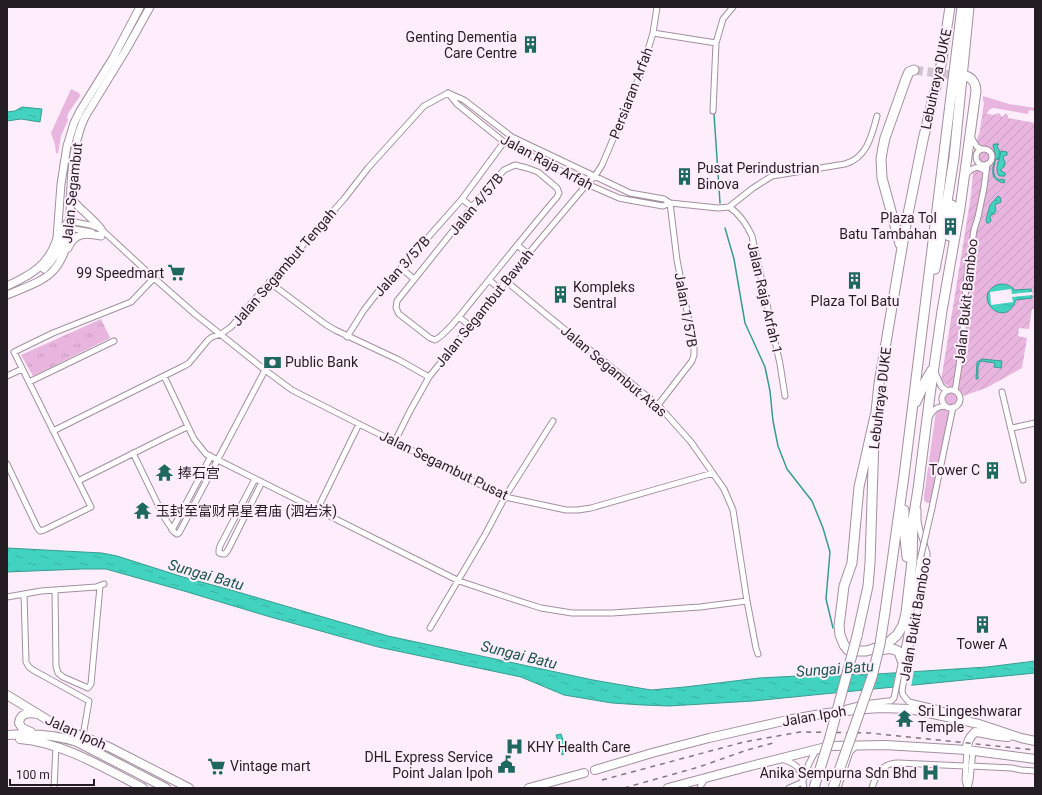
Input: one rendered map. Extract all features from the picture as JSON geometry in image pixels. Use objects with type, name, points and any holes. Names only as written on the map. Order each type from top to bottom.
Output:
[{"type":"highway","points":[[942,65],[945,7]]},
{"type":"highway","name":"Lebuhraya DUKE","points":[[814,788],[849,670],[868,586],[875,416],[901,248],[923,140],[942,65],[950,7]]},
{"type":"highway","name":"Lebuhraya DUKE","points":[[833,788],[872,677],[880,644],[904,476],[962,7]]},
{"type":"highway","points":[[946,289],[954,158],[965,42],[970,7]]},
{"type":"highway","points":[[901,248],[882,178],[881,159],[885,138],[906,79],[909,72],[914,70]]},
{"type":"highway","points":[[848,650],[866,651],[889,642],[897,635],[903,625],[906,613],[912,561],[913,520],[934,367],[964,179],[976,88],[972,80],[966,76]]},
{"type":"highway","points":[[922,330],[942,234],[954,158]]},
{"type":"highway","points":[[911,417],[917,399],[934,367]]},
{"type":"highway","points":[[875,416],[859,487],[852,563],[844,586],[840,635],[844,645],[848,650],[854,653],[866,654],[885,649],[895,649],[904,660]]},
{"type":"highway","points":[[889,642],[894,637],[900,626],[906,592],[908,568],[904,528],[904,476]]},
{"type":"main road","name":"Jalan Segambut","points":[[7,286],[35,270],[54,248],[57,238],[66,146],[74,123],[120,47],[140,7]]},
{"type":"main road","name":"Jalan Segambut","points":[[7,295],[34,283],[52,272],[62,257],[68,242],[72,166],[82,125],[85,117],[126,50],[150,7]]},
{"type":"main road","points":[[7,286],[33,277],[45,268],[55,256],[62,232],[68,224],[63,216],[63,208],[66,167],[72,132]]},
{"type":"main road","points":[[70,197],[93,220],[102,234]]},
{"type":"main road","points":[[62,257],[70,244],[78,236],[82,234],[102,234]]},
{"type":"main road","name":"Jalan Ipoh","points":[[7,695],[61,728],[110,747],[189,788]]},
{"type":"main road","name":"Jalan Ipoh","points":[[595,770],[652,753],[792,719],[827,713],[881,708],[910,709],[971,723],[1035,741]]},
{"type":"main road","points":[[37,734],[24,730],[19,723],[19,719],[21,716],[26,714],[32,713],[39,715]]},
{"type":"main road","points":[[970,750],[967,744],[975,732],[1001,737],[1020,738]]},
{"type":"main road","name":"Jalan Ipoh","points":[[7,736],[37,734],[53,735],[65,738],[77,742],[166,788]]},
{"type":"main road","points":[[7,736],[30,739],[56,746],[78,755],[143,788]]},
{"type":"main road","points":[[668,788],[681,786],[707,777],[778,758],[830,746],[885,744],[970,750],[1035,759]]},
{"type":"main road","points":[[529,788],[584,773]]},
{"type":"street","name":"Persiaran Arfah","points":[[587,184],[595,176],[602,165],[641,73],[653,34],[657,7]]},
{"type":"street","points":[[713,111],[716,43],[723,20],[733,7]]},
{"type":"street","points":[[653,34],[716,43]]},
{"type":"street","name":"Jalan Raja Arfah","points":[[448,93],[464,100],[512,137],[630,193],[664,199],[670,203],[718,208],[729,207]]},
{"type":"street","name":"Jalan Raja Arfah","points":[[448,93],[457,104],[504,142],[587,184],[619,198],[663,206],[670,203]]},
{"type":"street","name":"Jalan Segambut Tengah","points":[[54,431],[188,363],[208,340],[231,327],[269,282],[344,199],[368,168],[424,106],[448,93]]},
{"type":"street","points":[[729,207],[772,176],[809,171],[852,162],[859,158],[865,150],[878,116]]},
{"type":"street","points":[[964,179],[972,168],[990,161],[992,157],[986,149],[982,150],[977,147],[970,137]]},
{"type":"street","name":"Jalan 3/57B","points":[[348,337],[364,310],[381,288],[401,268],[462,199],[504,142]]},
{"type":"street","points":[[982,150],[978,152],[976,156],[978,161],[984,164]]},
{"type":"street","name":"Jalan Bukit Bamboo","points":[[955,391],[962,347],[966,283],[974,230],[982,199],[986,172],[984,164]]},
{"type":"street","name":"Jalan 4/57B","points":[[515,165],[538,172],[557,188],[559,193],[459,316],[441,337],[435,340],[430,338],[399,314],[396,308],[397,301],[472,208],[504,170],[515,165]]},
{"type":"street","points":[[972,168],[982,168],[986,172]]},
{"type":"street","name":"Jalan Segambut Bawah","points":[[395,441],[429,377],[528,254],[587,184]]},
{"type":"street","points":[[462,199],[472,208]]},
{"type":"street","name":"Jalan 1/57B","points":[[658,405],[692,361],[694,355],[694,347],[677,260],[670,203]]},
{"type":"street","name":"Jalan Raja Arfah 1","points":[[729,207],[740,216],[752,236],[780,364],[785,396]]},
{"type":"street","points":[[68,224],[102,234],[120,248]]},
{"type":"street","points":[[102,234],[120,248]]},
{"type":"street","points":[[517,245],[528,254]]},
{"type":"street","name":"Jalan Segambut Pusat","points":[[120,248],[195,314],[292,390],[505,496],[566,510],[578,510],[591,508],[713,473]]},
{"type":"street","points":[[401,268],[414,279]]},
{"type":"street","points":[[7,464],[40,531],[58,524],[91,507],[14,352],[53,333],[131,302],[154,278]]},
{"type":"street","points":[[489,280],[500,289]]},
{"type":"street","name":"Jalan Segambut Atas","points":[[506,281],[658,405],[691,442],[724,489],[733,510],[747,601],[758,654]]},
{"type":"street","points":[[269,282],[325,324],[348,337],[399,360],[429,377]]},
{"type":"street","points":[[459,316],[470,326]]},
{"type":"street","points":[[29,382],[114,341]]},
{"type":"street","points":[[934,367],[937,377],[947,391]]},
{"type":"street","points":[[7,376],[22,369]]},
{"type":"street","points":[[133,453],[164,517],[172,530],[179,534],[265,370]]},
{"type":"street","points":[[164,376],[187,427],[206,454],[459,581],[534,606],[572,613],[612,613],[700,607],[747,601]]},
{"type":"street","points":[[926,426],[929,417],[938,407],[945,406],[953,408],[958,404],[959,395],[955,391],[949,390],[943,395],[942,398],[945,406]]},
{"type":"street","points":[[1002,392],[1012,428],[1023,480]]},
{"type":"street","name":"Jalan Bukit Bamboo","points":[[953,408],[920,560],[904,660],[902,691],[903,695],[909,702],[939,709],[971,723]]},
{"type":"street","points":[[430,628],[459,581],[505,496],[553,421]]},
{"type":"street","points":[[1012,428],[1035,423]]},
{"type":"street","points":[[317,510],[359,424]]},
{"type":"street","points":[[78,481],[187,427]]},
{"type":"street","points":[[172,530],[211,456]]},
{"type":"street","points":[[256,479],[220,546],[219,553],[225,554],[228,550],[262,482]]},
{"type":"street","name":"Jalan Bukit Bamboo","points":[[827,713],[863,704],[891,701],[894,698],[927,563],[927,553],[918,521],[918,489]]},
{"type":"street","points":[[7,597],[55,590],[87,588],[102,585],[91,684],[88,688],[58,673],[56,666],[55,590]]},
{"type":"street","points":[[24,594],[26,662],[28,667],[89,701],[82,736]]},
{"type":"street","points":[[838,788],[850,752],[859,745]]},
{"type":"street","points":[[54,788],[56,746]]},
{"type":"street","points":[[803,785],[809,761],[817,749]]},
{"type":"street","points":[[968,788],[972,766],[970,750]]},
{"type":"street","points":[[968,788],[965,780],[965,766],[970,750]]},
{"type":"street","points":[[778,758],[793,763],[800,770],[803,785]]},
{"type":"street","points":[[872,788],[874,779],[879,772],[892,763],[898,762],[965,766]]},
{"type":"street","points":[[972,766],[1035,771]]},
{"type":"street","points":[[700,788],[707,777]]},
{"type":"street","points":[[789,788],[803,785]]},
{"type":"green space","points":[[71,89],[79,93],[80,96],[69,112],[67,117],[68,120],[61,136],[58,153],[56,153],[51,133]]},
{"type":"green space","points":[[983,96],[1009,104],[1035,108],[1035,111],[1029,110],[1028,114],[994,108],[990,109],[987,113],[981,146],[976,142],[980,131],[984,103]]},
{"type":"green space","points":[[983,113],[994,115],[998,113],[1003,117],[1005,114],[1008,115],[1008,118],[1035,123],[1035,309],[1032,309],[1029,329],[1019,328],[1018,336],[1027,338],[1022,368],[986,388],[960,397],[955,391],[941,381]]},
{"type":"green space","points":[[101,319],[110,338],[33,376],[21,355]]},
{"type":"green space","points":[[949,393],[953,393],[957,399],[953,405],[949,405],[945,401],[945,397]]},
{"type":"green space","points":[[945,408],[951,410],[930,503],[927,503],[924,500],[924,496],[936,411]]},
{"type":"water","points":[[22,107],[42,109],[40,122],[21,119],[7,121],[7,112],[15,111]]},
{"type":"water","points":[[994,144],[999,144],[997,146],[1000,152],[998,160],[996,159],[995,161],[994,175],[998,179],[1005,180],[1004,183],[995,179],[993,176],[995,155]]},
{"type":"water","points":[[1001,151],[1007,152],[1007,155],[1003,158],[1005,162],[1004,167],[1000,170],[1005,173],[1005,176],[999,176],[997,171]]},
{"type":"water","points":[[998,196],[1000,197],[1001,202],[996,204],[996,210],[990,217],[991,221],[987,223],[986,220],[990,205]]},
{"type":"water","points":[[1000,284],[1008,285],[1015,290],[1031,289],[1032,298],[1016,300],[1011,309],[1004,313],[997,312],[988,302],[987,295],[991,289]]},
{"type":"water","points":[[982,359],[1002,361],[1001,368],[994,367],[995,363],[981,361],[978,367],[978,379],[976,379],[977,362]]},
{"type":"water","points":[[7,548],[102,553],[117,556],[183,577],[388,636],[593,680],[651,690],[759,678],[877,674],[987,667],[1035,661],[1035,673],[753,701],[669,706],[612,703],[564,695],[521,677],[378,647],[106,569],[7,572]]},
{"type":"water","points":[[561,734],[567,752],[562,755],[556,735]]},
{"type":"pier","points":[[1011,289],[1012,294],[1032,292],[1033,295],[1012,297],[1013,302],[991,305],[990,292]]},
{"type":"pier","points":[[914,670],[911,687],[895,689],[898,671]]},
{"type":"waterway","points":[[714,114],[720,203]]},
{"type":"waterway","points":[[725,228],[734,259],[745,323],[765,367],[778,446],[787,469],[812,501],[823,528],[830,552],[826,599],[833,628]]},
{"type":"tunnel","points":[[914,70],[960,76]]},
{"type":"railway","points":[[602,780],[744,742],[800,732],[870,733],[1035,750]]},
{"type":"railway","points":[[624,788],[699,767],[747,750],[773,743]]},
{"type":"place","name":"Genting Dementia Care Centre","points":[[530,45]]},
{"type":"place","name":"Pusat Perindustrian Binova","points":[[684,176]]},
{"type":"place","name":"Plaza Tol Batu Tambahan","points":[[950,226]]},
{"type":"place","name":"99 Speedmart","points":[[177,273]]},
{"type":"place","name":"Plaza Tol Batu","points":[[855,281]]},
{"type":"place","name":"Kompleks Sentral","points":[[560,295]]},
{"type":"place","name":"Public Bank","points":[[272,362]]},
{"type":"place","name":"Tower C","points":[[993,470]]},
{"type":"place","name":"捧石宫","points":[[165,473]]},
{"type":"place","name":"玉封至富财帛星君庙 (泗岩沫)","points":[[143,511]]},
{"type":"place","name":"Tower A","points":[[982,624]]},
{"type":"place","name":"Sri Lingeshwarar Temple","points":[[905,719]]},
{"type":"place","name":"KHY Health Care","points":[[514,747]]},
{"type":"place","name":"DHL Express Service Point Jalan Ipoh","points":[[506,765]]},
{"type":"place","name":"Vintage mart","points":[[217,766]]},
{"type":"place","name":"Anika Sempurna Sdn Bhd","points":[[930,773]]},
{"type":"water label","name":"Sungai Batu","points":[[206,575]]},
{"type":"water label","name":"Sungai Batu","points":[[519,655]]},
{"type":"water label","name":"Sungai Batu","points":[[835,669]]}]
